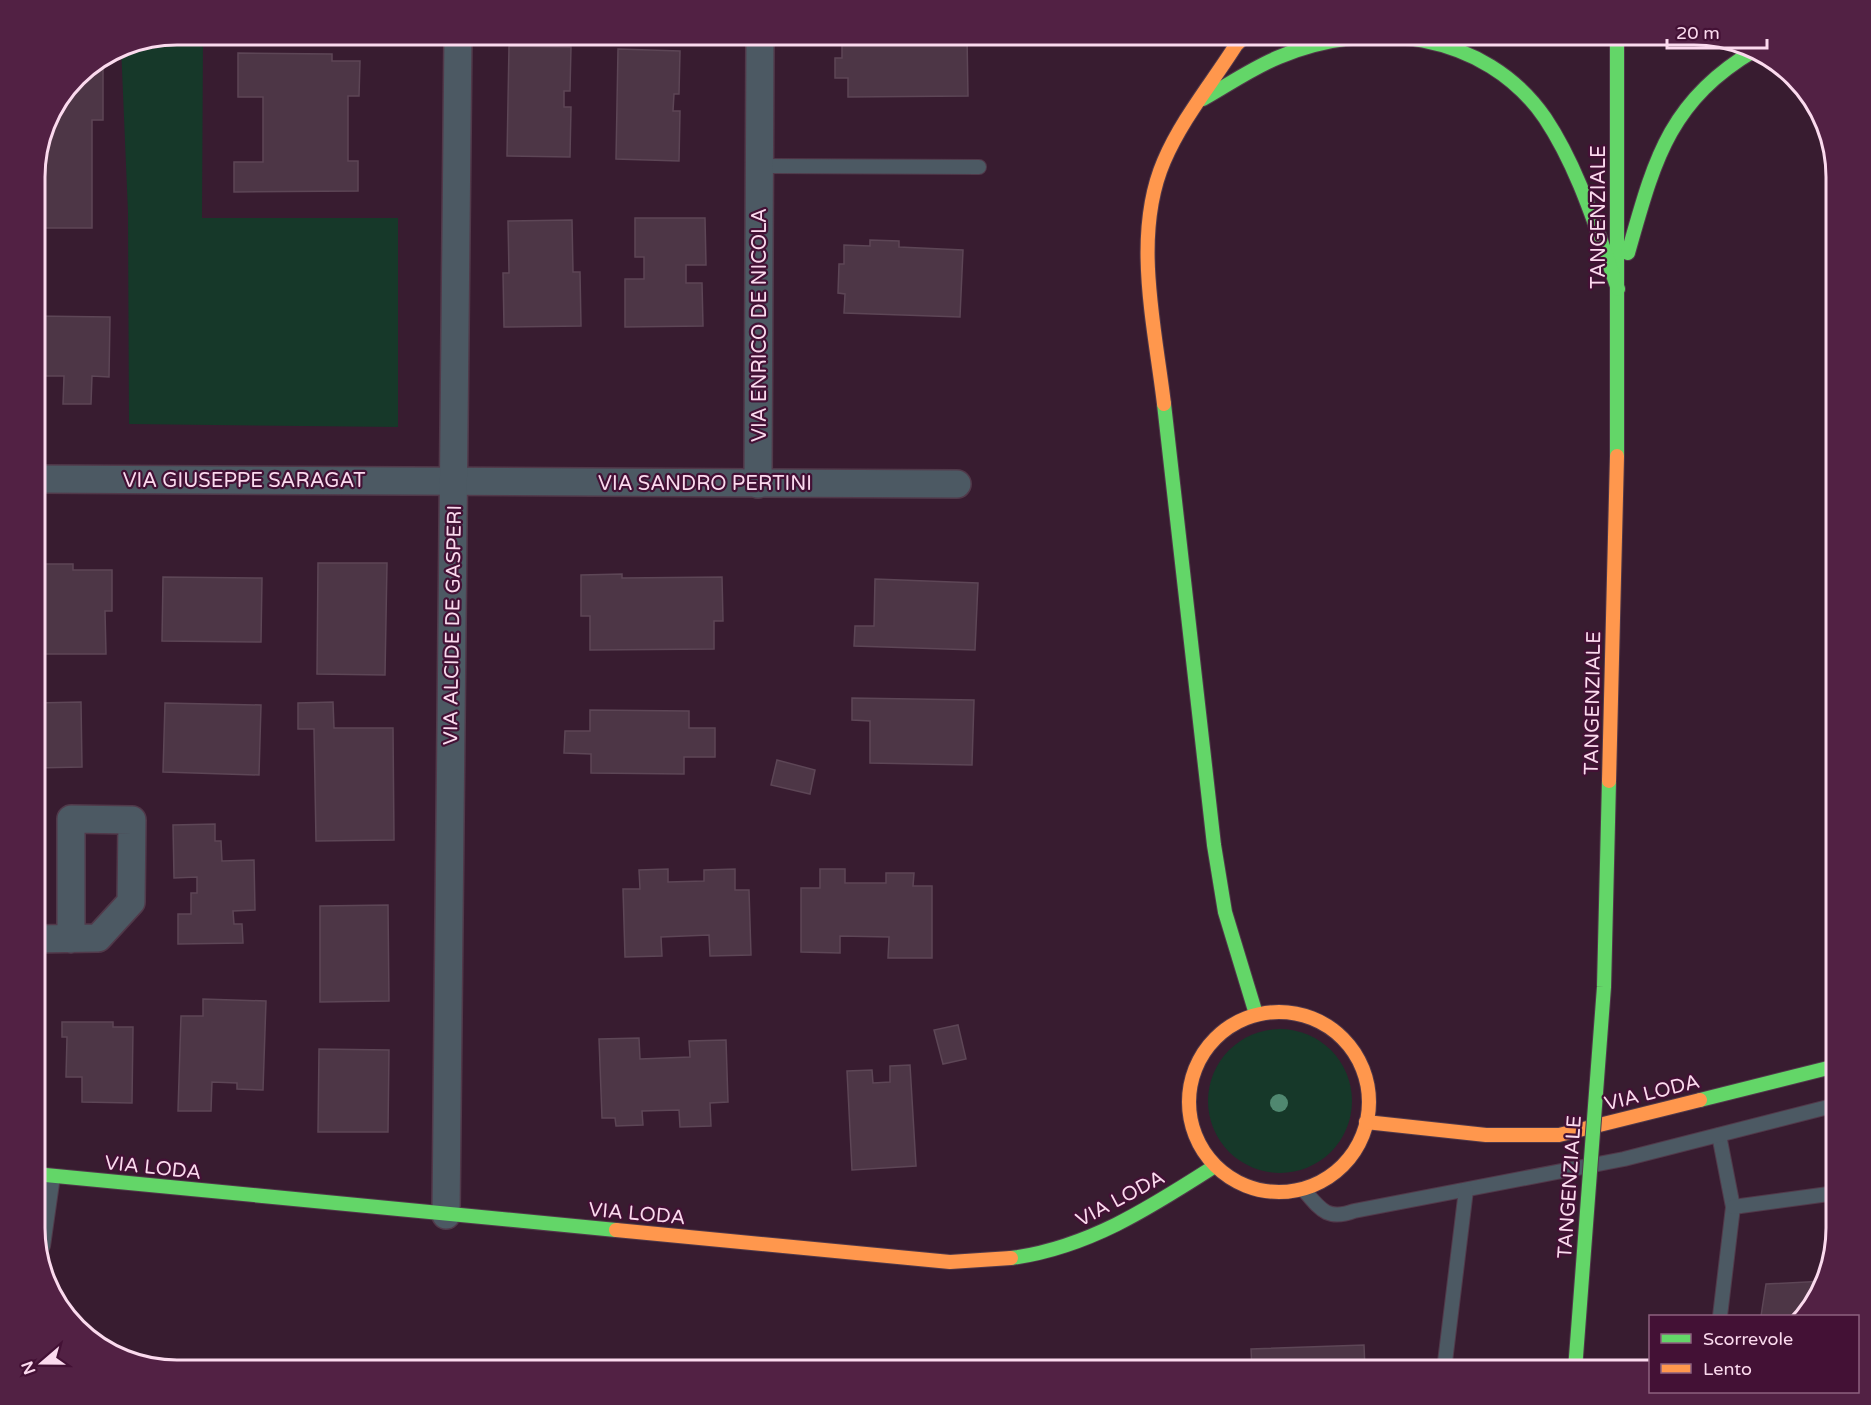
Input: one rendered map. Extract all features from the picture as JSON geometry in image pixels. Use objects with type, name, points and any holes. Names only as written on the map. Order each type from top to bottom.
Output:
[{"type":"main road","points":[[1236,45],[1173,143],[1158,177],[1149,220],[1148,268],[1214,846],[1225,912],[1235,952],[1256,1014]]},
{"type":"main road","points":[[1202,100],[1278,58],[1319,45]]},
{"type":"main road","points":[[1440,45],[1454,49],[1494,68],[1527,96],[1554,132],[1582,191],[1618,289]]},
{"type":"main road","name":"TANGENZIALE","points":[[1576,1360],[1604,987],[1617,456],[1617,45]]},
{"type":"main road","points":[[1618,289],[1653,166],[1669,131],[1690,102],[1721,71],[1746,56]]},
{"type":"main road","points":[[1292,1012],[1318,1022],[1341,1037],[1362,1067],[1367,1085],[1366,1122],[1356,1148],[1339,1169],[1328,1178],[1303,1189],[1265,1191],[1230,1178],[1215,1166],[1194,1135],[1190,1116],[1191,1078],[1198,1061],[1215,1038],[1238,1021],[1256,1014],[1292,1012]]},
{"type":"main road","name":"VIA LODA","points":[[1366,1122],[1486,1136],[1559,1135],[1826,1068]]},
{"type":"main road","name":"VIA LODA","points":[[45,1175],[950,1262],[1011,1258],[1072,1245],[1106,1232],[1215,1166]]},
{"type":"street","name":"VIA ALCIDE DE GASPERI","points":[[446,1215],[458,45]]},
{"type":"street","name":"VIA ENRICO DE NICOLA","points":[[758,484],[760,45]]},
{"type":"street","name":"VIA GIUSEPPE SARAGAT","points":[[45,479],[453,481]]},
{"type":"street","name":"VIA SANDRO PERTINI","points":[[453,481],[957,484]]},
{"type":"street","points":[[45,939],[70,939]]},
{"type":"lane","points":[[759,166],[979,167]]},
{"type":"lane","points":[[1303,1189],[1321,1211],[1339,1217],[1354,1211],[1624,1159],[1826,1108]]},
{"type":"lane","points":[[1719,1135],[1732,1207],[1720,1315]]},
{"type":"lane","points":[[45,1230],[52,1176]]},
{"type":"lane","points":[[1445,1360],[1466,1190]]},
{"type":"lane","points":[[1732,1207],[1826,1194]]},
{"type":"green space","points":[[168,45],[203,45],[202,218],[398,218],[398,427],[129,424],[128,212],[121,57],[142,49]]},
{"type":"green space","points":[[1280,1029],[1307,1035],[1320,1041],[1331,1050],[1340,1061],[1346,1074],[1352,1101],[1346,1128],[1340,1141],[1331,1152],[1320,1161],[1307,1167],[1280,1173],[1253,1167],[1240,1161],[1229,1152],[1220,1141],[1214,1128],[1208,1101],[1214,1074],[1220,1061],[1229,1050],[1240,1041],[1253,1035]]},
{"type":"building","points":[[842,45],[967,45],[968,96],[848,97],[848,78],[835,78],[835,58],[842,58]]},
{"type":"building","points":[[509,46],[571,47],[570,91],[564,91],[564,107],[571,107],[570,157],[507,156]]},
{"type":"building","points":[[618,49],[680,51],[679,94],[674,94],[673,111],[680,111],[679,161],[616,159]]},
{"type":"building","points":[[238,53],[332,54],[332,61],[360,61],[359,96],[348,96],[348,161],[358,161],[358,191],[234,192],[234,162],[263,162],[263,97],[238,97]]},
{"type":"building","points":[[103,67],[103,120],[92,120],[92,228],[45,228],[45,168],[49,142],[63,111],[72,96]]},
{"type":"building","points":[[635,218],[705,218],[706,265],[686,265],[686,283],[702,283],[703,326],[625,327],[625,279],[644,279],[644,257],[635,257]]},
{"type":"building","points":[[572,220],[573,272],[580,272],[581,326],[504,327],[503,273],[509,273],[508,221]]},
{"type":"building","points":[[870,240],[899,241],[899,247],[963,250],[960,317],[844,313],[845,294],[838,293],[839,264],[844,264],[844,245],[870,246]]},
{"type":"building","points":[[45,316],[110,317],[109,377],[92,376],[91,404],[63,404],[64,376],[45,376]]},
{"type":"building","points":[[318,563],[387,563],[385,675],[317,674]]},
{"type":"building","points":[[45,564],[73,564],[73,570],[112,570],[112,611],[105,611],[106,654],[45,654]]},
{"type":"building","points":[[622,574],[622,578],[722,577],[723,621],[714,621],[714,649],[590,650],[590,616],[581,616],[581,575]]},
{"type":"building","points":[[163,577],[262,578],[261,642],[162,641]]},
{"type":"building","points":[[875,579],[978,583],[975,650],[854,646],[855,626],[874,626]]},
{"type":"building","points":[[852,698],[974,700],[972,765],[870,763],[870,721],[852,720]]},
{"type":"building","points":[[81,702],[82,767],[45,768],[45,703]]},
{"type":"building","points":[[333,702],[334,728],[393,728],[394,840],[316,841],[314,729],[298,729],[298,703]]},
{"type":"building","points":[[165,703],[261,705],[259,775],[163,772]]},
{"type":"building","points":[[590,710],[689,711],[689,728],[715,728],[715,757],[684,757],[684,774],[591,773],[591,754],[564,753],[565,731],[590,731]]},
{"type":"building","points":[[777,760],[815,770],[810,794],[771,785]]},
{"type":"building","points":[[215,824],[215,841],[221,841],[222,861],[254,860],[255,910],[233,911],[234,924],[242,924],[243,943],[178,944],[178,914],[191,914],[191,893],[197,893],[197,877],[174,878],[173,825]]},
{"type":"building","points":[[668,869],[668,882],[704,881],[704,870],[735,869],[735,890],[749,890],[751,955],[710,956],[709,935],[661,937],[662,956],[625,957],[623,889],[640,889],[639,870]]},
{"type":"building","points":[[820,869],[845,869],[845,883],[886,883],[886,873],[914,873],[913,886],[932,886],[932,958],[888,958],[889,937],[840,936],[840,953],[801,952],[801,888],[820,888]]},
{"type":"building","points":[[388,905],[389,1001],[320,1002],[320,906]]},
{"type":"building","points":[[203,999],[266,1001],[263,1090],[237,1089],[237,1083],[212,1082],[211,1111],[178,1111],[181,1016],[203,1016]]},
{"type":"building","points":[[62,1022],[113,1022],[113,1027],[133,1027],[132,1103],[82,1102],[82,1077],[66,1077],[67,1037],[62,1037]]},
{"type":"building","points":[[958,1025],[966,1059],[943,1064],[934,1030]]},
{"type":"building","points":[[639,1038],[640,1059],[690,1057],[689,1041],[726,1040],[728,1102],[710,1103],[711,1126],[680,1127],[679,1110],[642,1111],[643,1125],[616,1126],[615,1118],[602,1118],[599,1039]]},
{"type":"building","points":[[319,1049],[389,1050],[388,1132],[318,1132]]},
{"type":"building","points":[[910,1065],[916,1166],[852,1170],[847,1071],[872,1070],[873,1083],[890,1082],[890,1066]]},
{"type":"building","points":[[1815,1282],[1793,1315],[1761,1315],[1766,1284]]},
{"type":"building","points":[[1364,1345],[1365,1360],[1252,1360],[1251,1349]]},
{"type":"traffic: fast","points":[[1203,99],[1269,61],[1314,45]]},
{"type":"traffic: fast","points":[[1439,45],[1458,50],[1491,66],[1520,89],[1545,118],[1578,179],[1618,289]]},
{"type":"traffic: fast","points":[[1617,45],[1617,456]]},
{"type":"traffic: fast","points":[[1628,253],[1647,190],[1669,136],[1683,113],[1702,90],[1746,56]]},
{"type":"traffic: fast","points":[[1164,404],[1214,845],[1225,912],[1256,1014]]},
{"type":"traffic: fast","points":[[1576,1360],[1604,987],[1609,781]]},
{"type":"traffic: fast","points":[[1700,1100],[1826,1068]]},
{"type":"traffic: fast","points":[[1011,1258],[1066,1245],[1118,1224],[1215,1166]]},
{"type":"traffic: fast","points":[[45,1175],[616,1230]]},
{"type":"traffic: slow","points":[[1164,404],[1149,281],[1149,219],[1154,190],[1164,161],[1179,130],[1236,45]]},
{"type":"traffic: slow","points":[[1609,781],[1617,456]]},
{"type":"traffic: slow","points":[[1279,1012],[1313,1019],[1329,1027],[1343,1038],[1354,1052],[1362,1068],[1369,1102],[1362,1136],[1354,1152],[1343,1166],[1329,1177],[1313,1185],[1279,1192],[1245,1185],[1229,1177],[1215,1166],[1204,1152],[1196,1136],[1189,1102],[1196,1068],[1204,1052],[1215,1038],[1229,1027],[1245,1019],[1279,1012]]},
{"type":"traffic: slow","points":[[1366,1122],[1486,1135],[1559,1135],[1700,1100]]},
{"type":"traffic: slow","points":[[616,1230],[950,1262],[1011,1258]]}]
